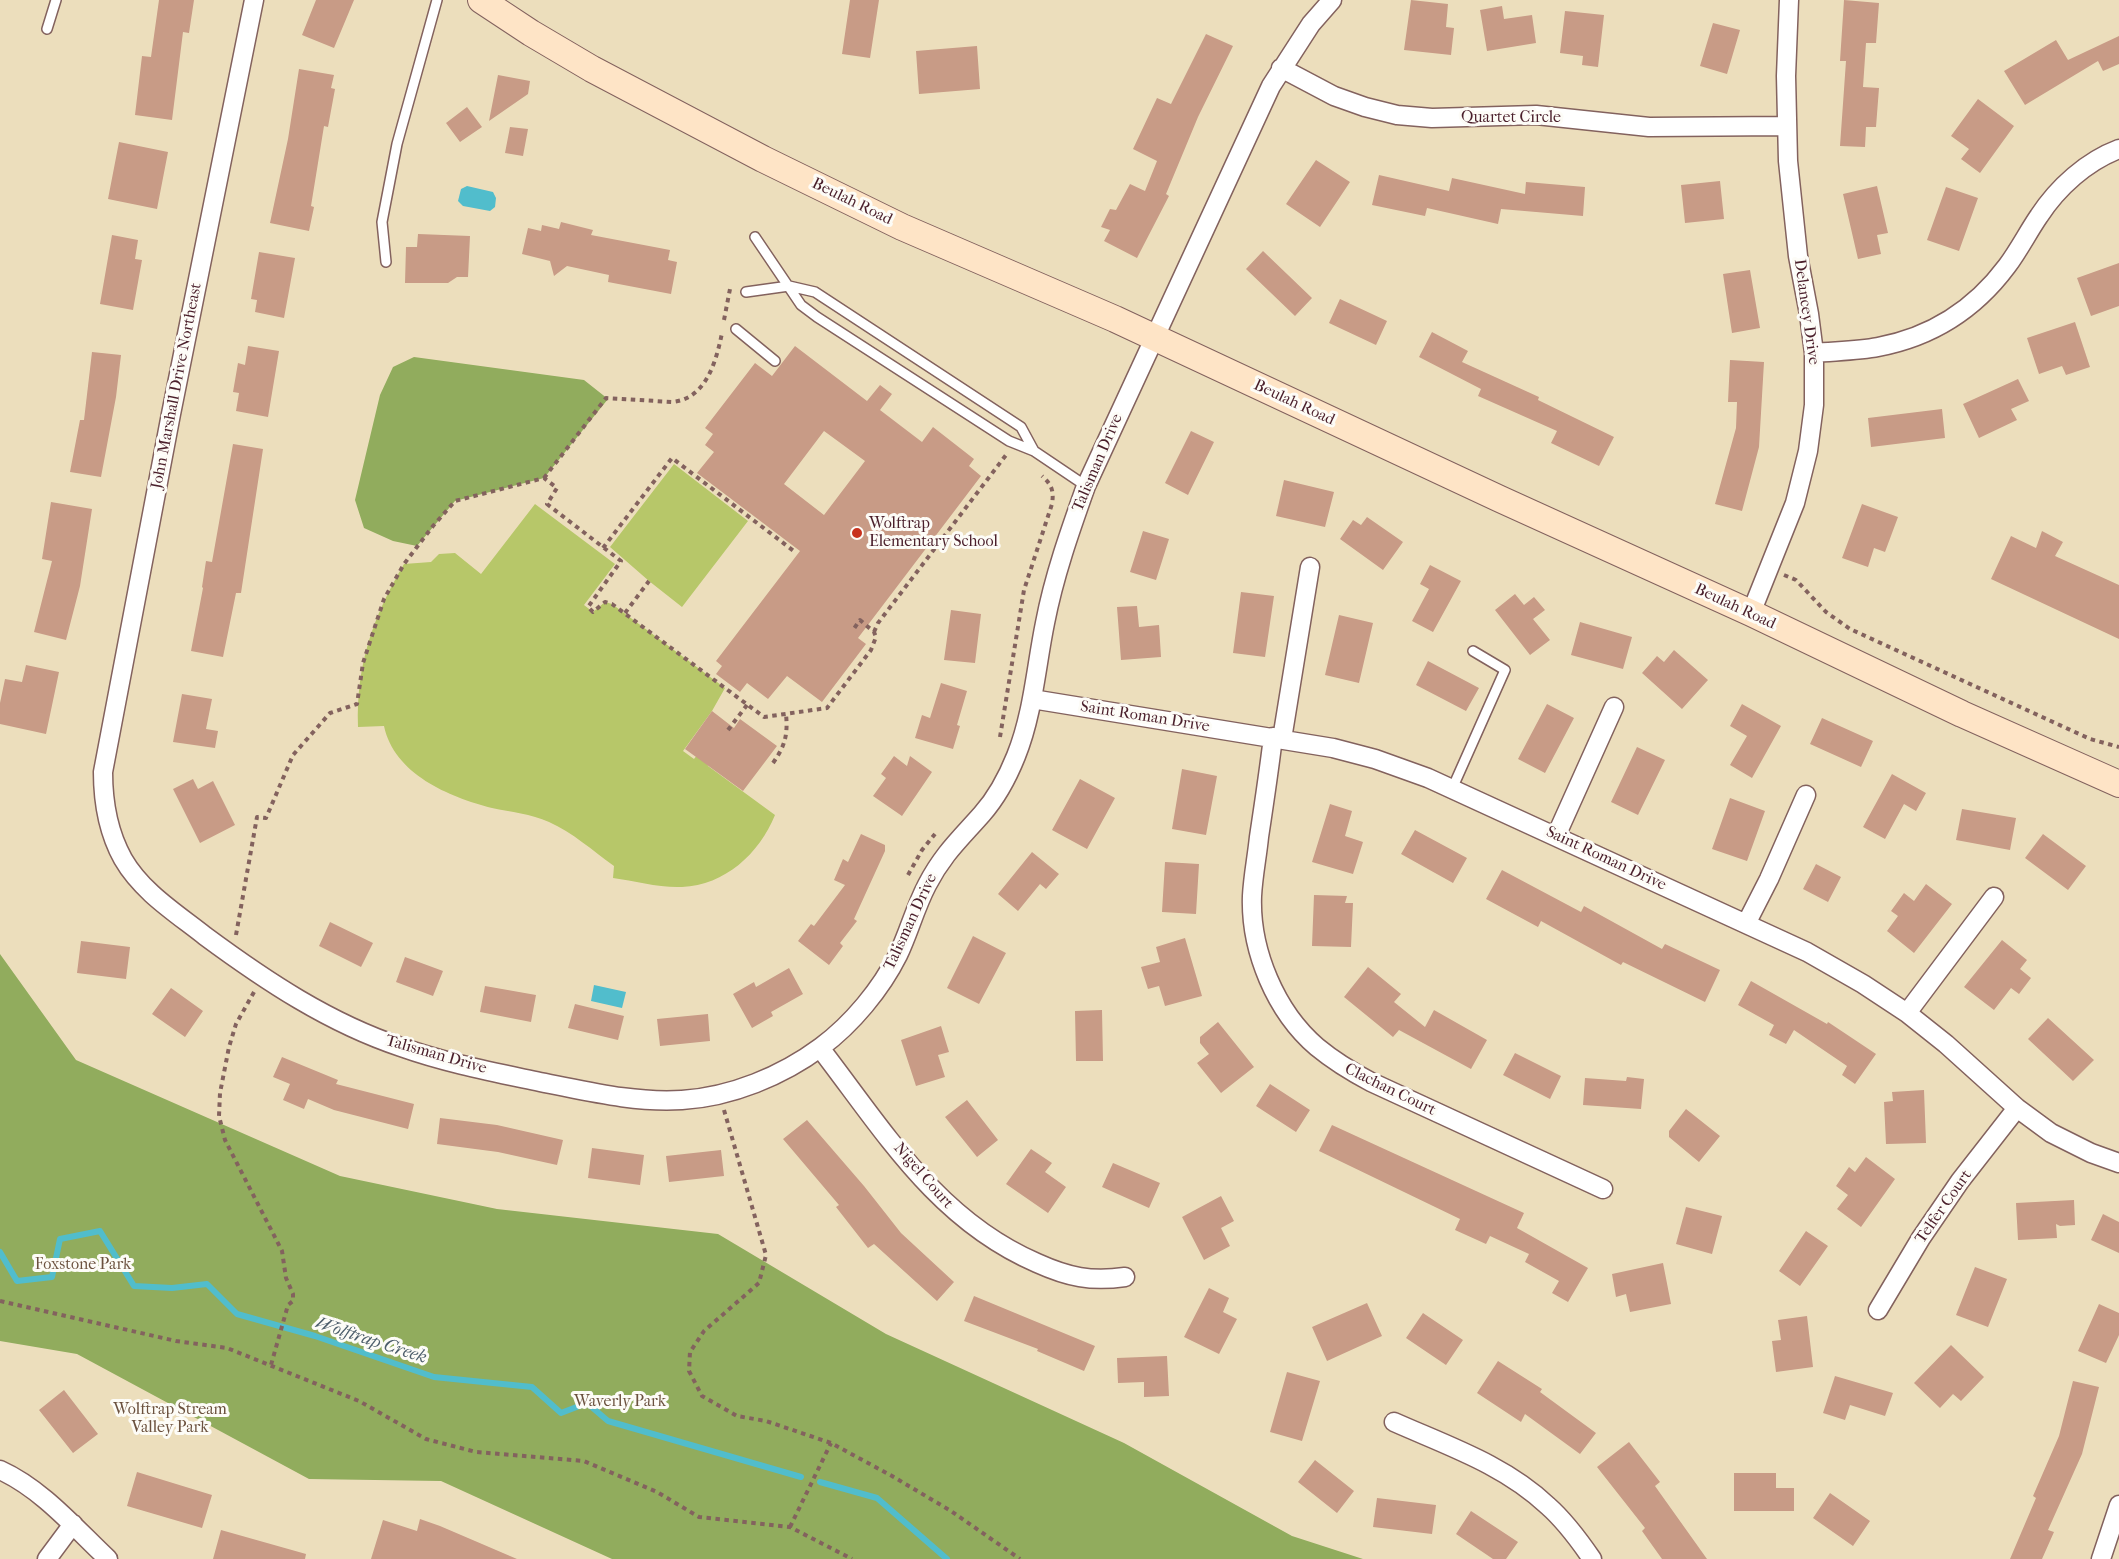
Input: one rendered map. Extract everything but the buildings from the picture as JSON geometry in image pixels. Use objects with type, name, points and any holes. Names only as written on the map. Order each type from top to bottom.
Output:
[{"type":"main road","name":"Beulah Road","points":[[481,0],[561,52],[763,159],[912,231],[1154,338],[1510,504],[1751,613],[1953,710],[2119,784]]},
{"type":"street","name":"John Marshall Drive Northeast","points":[[103,772],[157,483],[254,0]]},
{"type":"street","name":"Talisman Drive","points":[[103,772],[103,795],[109,826],[122,858],[159,901],[263,978],[314,1009],[400,1047],[461,1065],[618,1097],[651,1101],[719,1094],[752,1084],[788,1068],[820,1048],[838,1033],[869,1000],[888,973],[936,867],[952,845],[983,813],[1002,786],[1017,754],[1028,720],[1054,583],[1086,486],[1281,68],[1311,24],[1332,0]]},
{"type":"street","name":"Delancey Drive","points":[[1751,613],[1788,525],[1803,475],[1814,405],[1814,353],[1798,256],[1788,161],[1786,76],[1789,0]]},
{"type":"street","name":"Quartet Circle","points":[[1281,68],[1334,96],[1365,107],[1421,117],[1536,115],[1649,127],[1786,126]]},
{"type":"street","points":[[1814,353],[1876,348],[1905,341],[1934,329],[1961,313],[1986,292],[2008,266],[2040,214],[2061,189],[2106,154],[2119,149]]},
{"type":"street","name":"Clachan Court","points":[[1310,567],[1277,738],[1252,897],[1255,931],[1263,964],[1276,994],[1294,1022],[1315,1046],[1341,1066],[1603,1189]]},
{"type":"street","name":"Saint Roman Drive","points":[[1032,699],[1333,748],[1376,759],[1452,789],[1807,952],[1863,984],[1907,1013],[1946,1044],[2017,1108],[2051,1133],[2091,1153],[2119,1163]]},
{"type":"street","points":[[1556,836],[1614,707]]},
{"type":"street","points":[[1746,924],[1769,879],[1806,795]]},
{"type":"street","points":[[1907,1013],[1994,897]]},
{"type":"street","name":"Nigel Court","points":[[820,1048],[925,1183],[954,1212],[986,1236],[1021,1257],[1064,1275],[1089,1280],[1125,1277]]},
{"type":"street","name":"Telfer Court","points":[[1878,1310],[1960,1181],[2017,1108]]},
{"type":"street","points":[[1394,1422],[1483,1461],[1519,1482],[1548,1506],[1573,1533],[1592,1559]]},
{"type":"street","points":[[0,1470],[38,1494],[108,1559]]},
{"type":"street","points":[[2101,1559],[2119,1505]]},
{"type":"street","points":[[47,1559],[72,1524]]},
{"type":"lane","points":[[47,29],[56,0]]},
{"type":"lane","points":[[386,262],[382,222],[395,155],[437,0]]},
{"type":"lane","points":[[755,237],[801,305],[1009,441],[1034,451],[1086,486]]},
{"type":"lane","points":[[746,292],[789,286],[815,292],[1021,427],[1034,451]]},
{"type":"lane","points":[[736,329],[775,361]]},
{"type":"lane","points":[[1452,789],[1505,670],[1473,651]]},
{"type":"path","points":[[245,941],[235,934],[257,817],[266,818],[293,755],[322,722],[330,713],[357,704],[363,663],[384,599],[404,564],[433,526],[455,501],[544,478],[606,398],[680,402],[689,397],[706,380],[714,365],[730,288],[746,292]]},
{"type":"path","points":[[874,632],[878,623],[1006,454],[1015,460]]},
{"type":"path","points":[[603,549],[672,458],[795,552]]},
{"type":"path","points":[[999,743],[1024,590],[1054,493],[1051,485],[1034,471]]},
{"type":"path","points":[[544,478],[557,488],[547,504],[621,561],[588,607],[593,612],[605,602],[612,604],[764,717],[827,708],[872,650],[876,638],[874,632],[860,620],[853,630]]},
{"type":"path","points":[[625,614],[649,581]]},
{"type":"path","points":[[1801,586],[1836,621],[1850,629],[2073,731],[2119,747]]},
{"type":"path","points":[[728,730],[747,705]]},
{"type":"path","points":[[773,763],[784,748],[787,739],[786,714]]},
{"type":"path","points":[[904,886],[922,850],[940,830]]},
{"type":"path","points":[[263,978],[244,1009],[229,1047],[220,1093],[219,1116],[225,1140],[282,1251],[286,1278],[293,1294],[293,1301],[288,1305],[272,1363]]},
{"type":"path","points":[[719,1094],[766,1255],[759,1283],[704,1331],[690,1352],[689,1371],[702,1396],[737,1416],[766,1421],[831,1443],[951,1511],[1020,1559]]},
{"type":"path","points":[[0,1301],[176,1341],[227,1348],[272,1363],[359,1401],[426,1439],[476,1452],[584,1461],[657,1492],[699,1517],[790,1527],[852,1559]]},
{"type":"path","points":[[790,1527],[831,1443]]},
{"type":"green space","points":[[414,357],[584,380],[608,399],[544,478],[455,501],[417,546],[393,541],[364,528],[355,500],[380,395],[393,367]]},
{"type":"green space","points":[[674,464],[748,521],[682,607],[610,547]]},
{"type":"green space","points":[[535,504],[615,564],[584,605],[593,612],[605,602],[612,604],[725,688],[712,711],[683,751],[694,759],[704,746],[708,766],[775,815],[760,842],[739,865],[726,874],[698,885],[682,887],[613,878],[614,866],[558,826],[528,815],[475,803],[442,790],[411,770],[399,758],[384,726],[358,727],[360,682],[369,642],[383,603],[404,564],[431,562],[439,554],[455,553],[481,574]]},
{"type":"green space","name":"Waverly Park","points":[[0,954],[76,1060],[340,1176],[497,1209],[718,1234],[886,1334],[1124,1443],[1292,1536],[1363,1559],[612,1559],[441,1481],[309,1479],[77,1354],[0,1341]]},
{"type":"water","points":[[467,186],[493,192],[496,198],[495,207],[490,211],[463,206],[458,201],[461,189]]},
{"type":"water","points":[[594,985],[626,992],[622,1008],[591,1001]]},
{"type":"waterway","name":"Wolftrap Creek","points":[[0,1252],[17,1281],[52,1277],[60,1239],[100,1231],[134,1286],[172,1288],[207,1284],[237,1314],[315,1336],[434,1377],[532,1387],[561,1413],[587,1403],[608,1421],[801,1477]]},
{"type":"waterway","name":"Wolftrap Creek","points":[[820,1482],[877,1498],[947,1559]]},
{"type":"place","name":"Wolftrap Elementary School","points":[[857,533]]},
{"type":"park label","name":"Foxstone Park","points":[[83,1265]]},
{"type":"park label","name":"Wolftrap Stream Valley Park","points":[[170,1419]]}]
